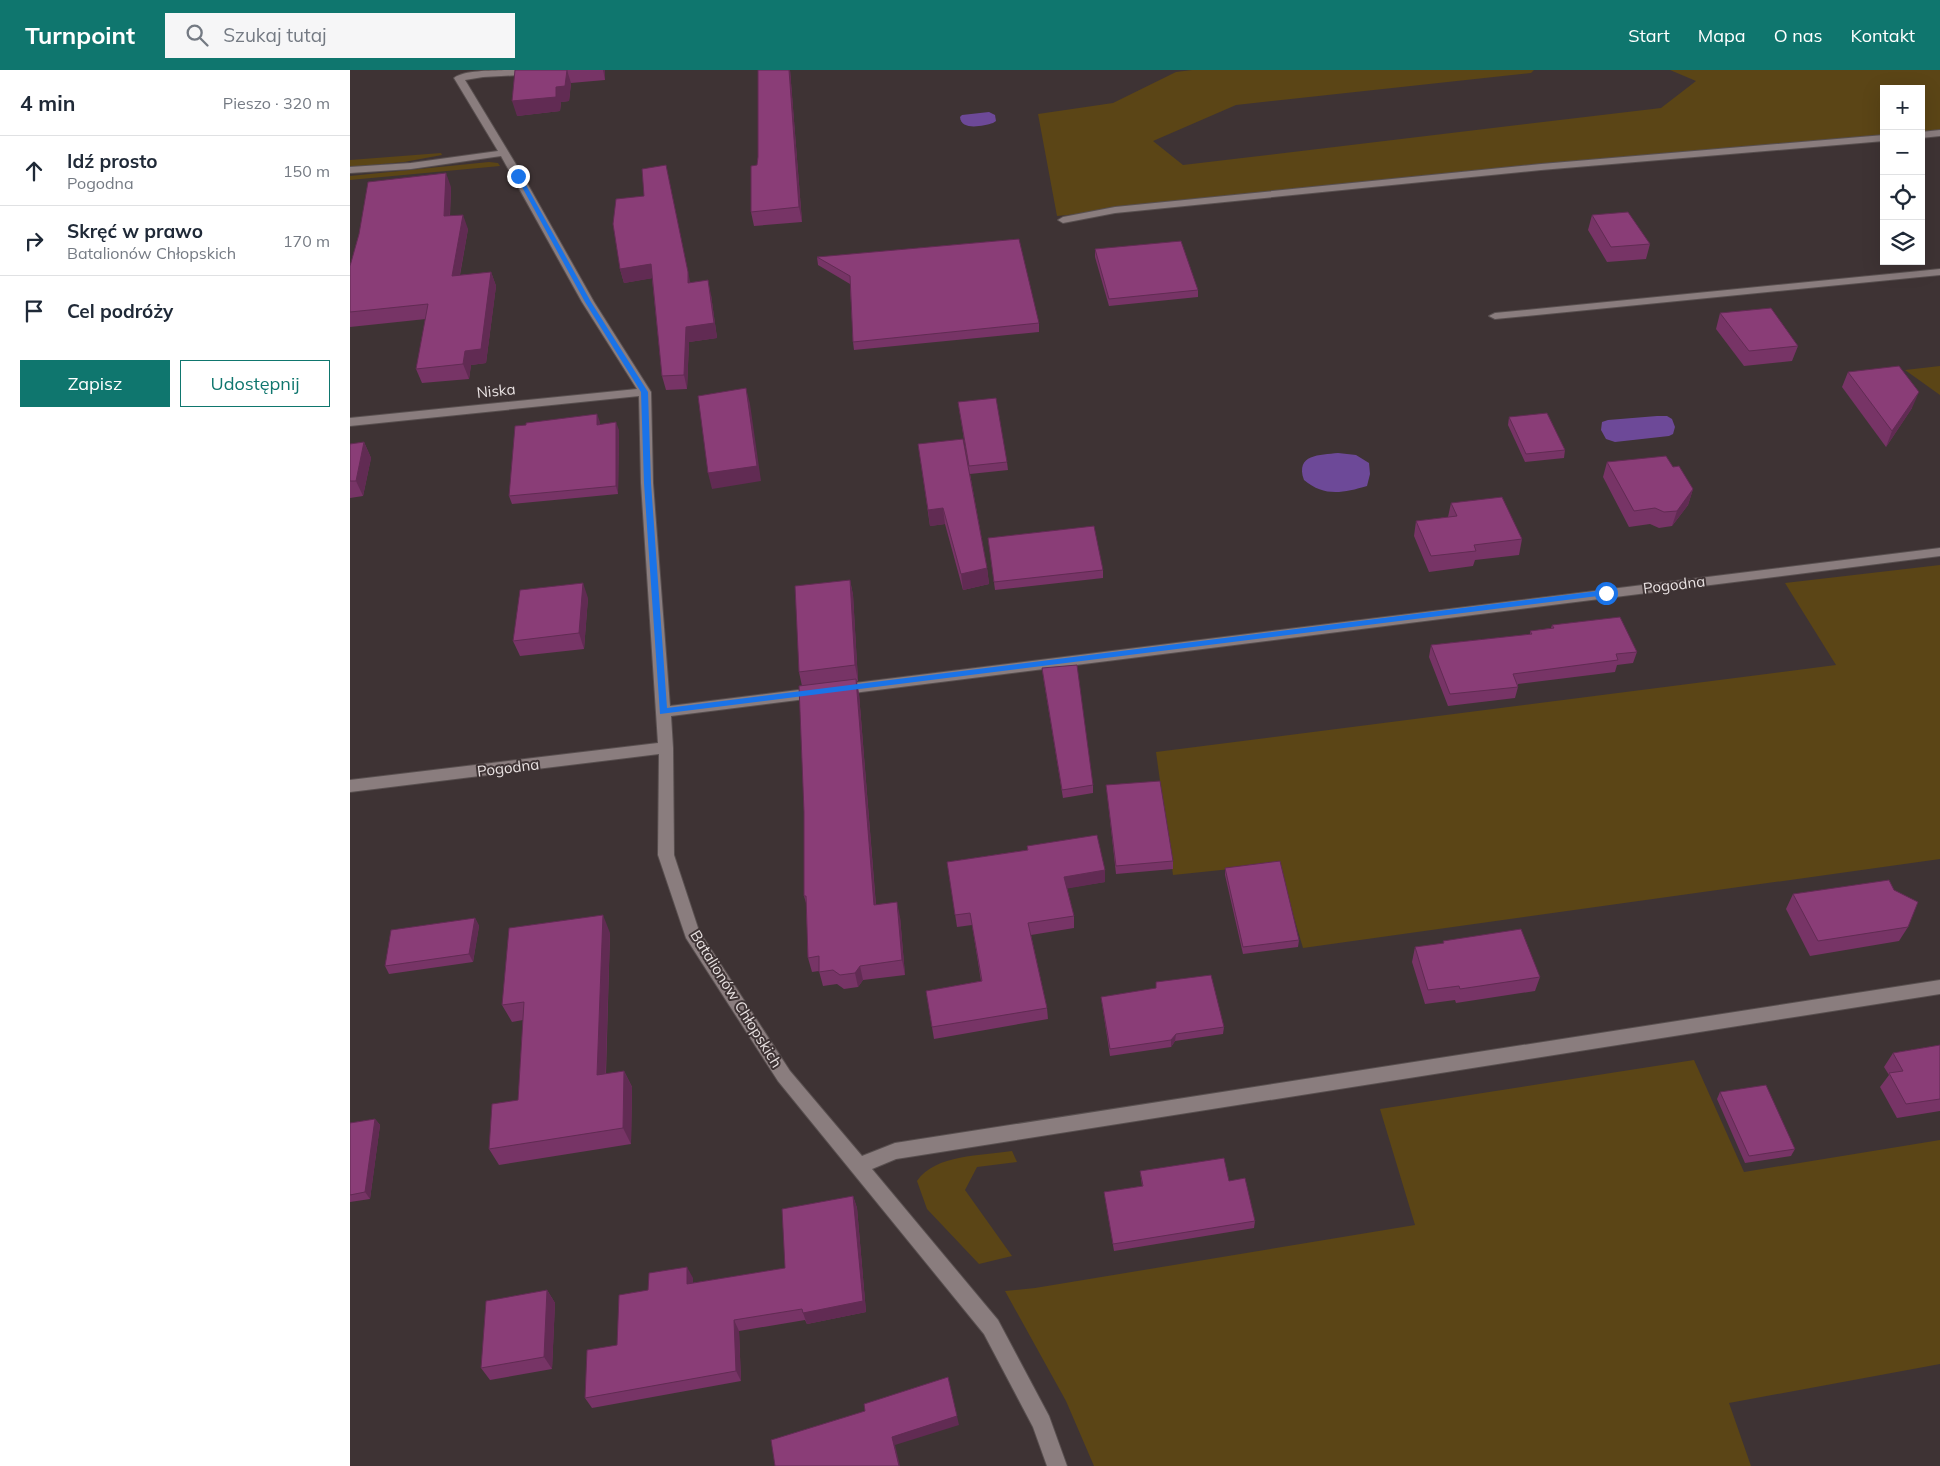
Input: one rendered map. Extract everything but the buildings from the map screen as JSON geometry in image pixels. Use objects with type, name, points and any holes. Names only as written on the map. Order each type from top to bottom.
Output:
[{"type":"street","points":[[556,70],[483,74],[459,78],[504,153],[588,302],[645,392]]},
{"type":"street","points":[[1925,135],[1940,133]]},
{"type":"street","points":[[1063,220],[1115,210],[1453,176],[1880,138]]},
{"type":"street","points":[[350,170],[411,166],[504,153]]},
{"type":"street","points":[[1495,316],[1940,272]]},
{"type":"street","name":"Niska","points":[[350,422],[645,392]]},
{"type":"street","name":"Batalionów Chłopskich","points":[[645,392],[647,483],[666,748],[666,855],[692,933],[784,1076],[991,1327],[1042,1423],[1057,1466]]},
{"type":"street","name":"Pogodna","points":[[663,712],[1940,552]]},
{"type":"street","name":"Pogodna","points":[[350,786],[666,748]]},
{"type":"street","points":[[859,1166],[895,1151],[1940,986]]},
{"type":"shaded area","points":[[1192,70],[1534,70],[1531,73],[1236,105],[1153,141],[1183,165],[1661,108],[1696,81],[1670,70],[1940,70],[1940,130],[1925,132],[1925,85],[1880,85],[1880,135],[1057,216],[1038,114],[1113,103],[1176,72]]},
{"type":"shaded area","points":[[989,112],[995,115],[996,121],[984,125],[968,126],[961,121],[960,117],[962,115]]},
{"type":"shaded area","points":[[441,153],[442,155],[404,162],[350,167],[350,160]]},
{"type":"shaded area","points":[[489,162],[498,163],[500,166],[350,180],[350,176]]},
{"type":"shaded area","points":[[1940,366],[1940,395],[1905,370]]},
{"type":"shaded area","points":[[1667,416],[1672,419],[1675,427],[1673,434],[1615,442],[1606,439],[1601,430],[1602,422],[1608,420]]},
{"type":"shaded area","points":[[1338,453],[1356,455],[1369,463],[1370,474],[1367,486],[1334,492],[1319,489],[1304,480],[1302,471],[1306,461],[1317,456]]},
{"type":"shaded area","points":[[1940,565],[1940,859],[1303,948],[1278,864],[1173,875],[1156,752],[1836,665],[1785,583]]},
{"type":"shaded area","points":[[1694,1060],[1744,1172],[1940,1140],[1940,1364],[1729,1403],[1751,1466],[1094,1466],[1066,1401],[1005,1291],[1035,1288],[1415,1225],[1380,1109]]},
{"type":"shaded area","points":[[1012,1151],[1017,1162],[977,1167],[965,1190],[1012,1256],[979,1264],[927,1209],[917,1181],[925,1172],[947,1161]]},
{"type":"route","points":[[518,176],[588,302],[645,392],[647,483],[663,712],[1606,593]]}]
